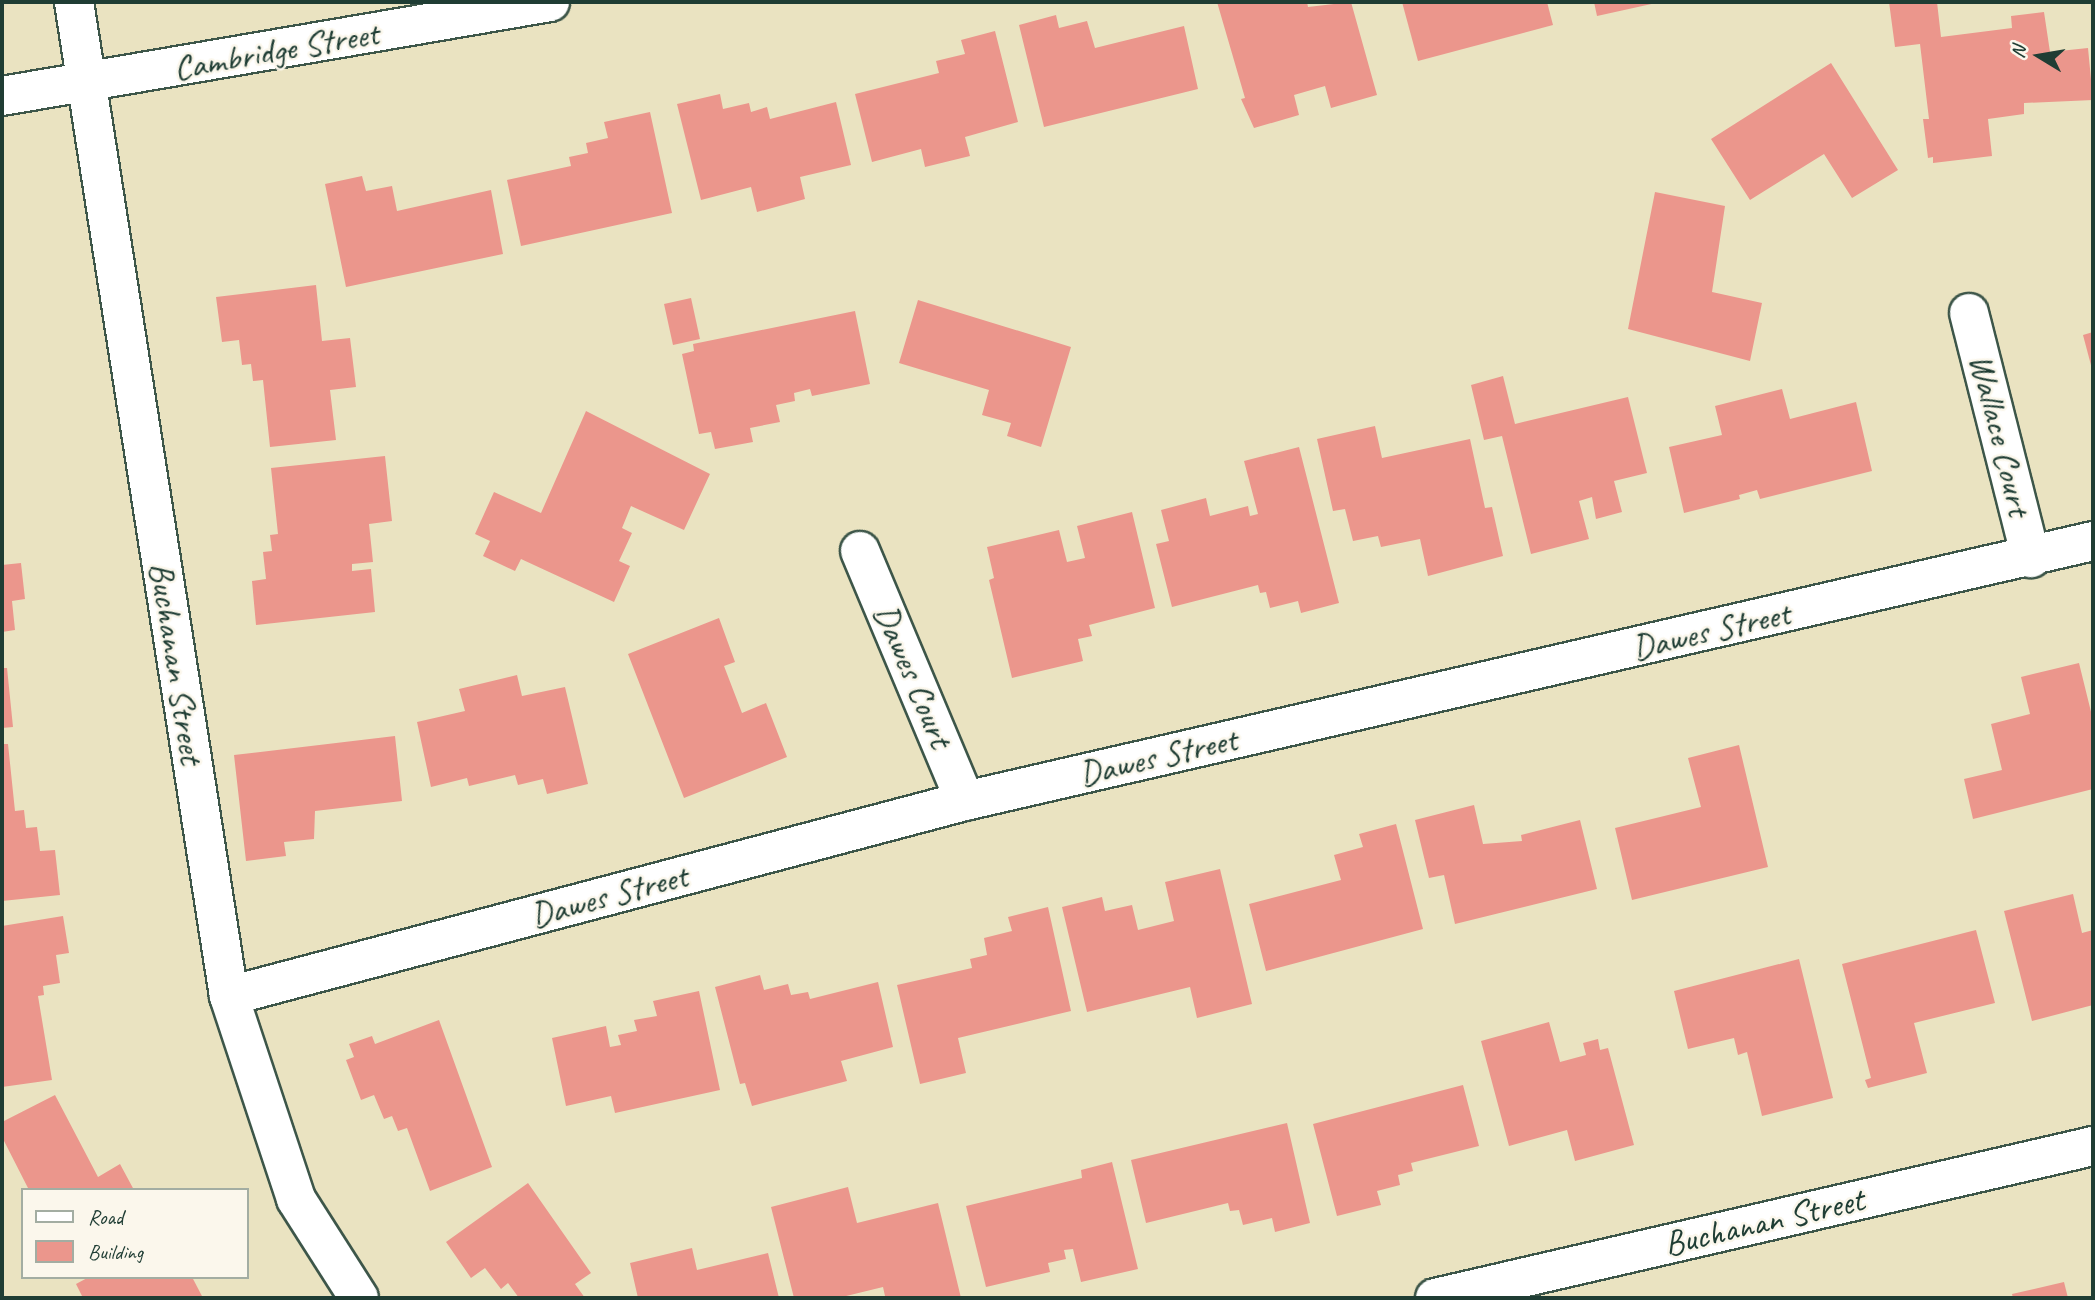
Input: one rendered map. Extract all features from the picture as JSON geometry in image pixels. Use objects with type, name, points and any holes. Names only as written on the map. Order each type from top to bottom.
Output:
[{"type":"street","name":"Buchanan Street","points":[[74,2],[84,84],[229,996],[296,1199],[359,1298]]},
{"type":"street","name":"Cambridge Street","points":[[2,96],[550,2]]},
{"type":"street","name":"Wallace Court","points":[[1969,313],[2031,558]]},
{"type":"street","name":"Dawes Street","points":[[229,996],[965,801],[2031,558],[2093,541]]},
{"type":"street","name":"Dawes Court","points":[[860,551],[965,801]]},
{"type":"street","name":"Buchanan Street","points":[[1435,1298],[2093,1146]]},
{"type":"building","points":[[1217,2],[1307,2],[1308,7],[1351,2],[1377,95],[1331,108],[1325,86],[1294,95],[1299,115],[1254,128],[1241,99],[1245,98]]},
{"type":"building","points":[[1402,2],[1547,2],[1553,25],[1418,61]]},
{"type":"building","points":[[1594,2],[1656,2],[1656,3],[1597,16]]},
{"type":"building","points":[[1889,2],[1937,2],[1941,37],[2012,28],[2011,16],[2044,12],[2050,52],[2088,48],[2093,100],[2024,103],[2024,114],[1988,119],[1992,156],[1933,163],[1933,157],[1928,158],[1923,119],[1929,119],[1920,44],[1895,47]]},
{"type":"building","points":[[1056,15],[1059,28],[1087,21],[1095,48],[1184,26],[1198,89],[1044,127],[1019,25]]},
{"type":"building","points":[[995,31],[1018,122],[965,137],[970,156],[925,167],[921,149],[872,162],[855,94],[939,73],[936,61],[965,54],[961,40]]},
{"type":"building","points":[[1831,63],[1898,170],[1852,198],[1824,154],[1750,200],[1711,139]]},
{"type":"building","points":[[720,94],[723,109],[749,103],[751,112],[767,107],[770,119],[836,102],[851,165],[800,177],[805,199],[757,212],[751,187],[701,200],[677,104]]},
{"type":"building","points":[[650,112],[672,213],[521,246],[507,180],[571,166],[569,157],[588,153],[586,143],[608,138],[604,122]]},
{"type":"building","points":[[362,176],[366,191],[392,186],[397,211],[491,190],[503,254],[346,287],[325,184]]},
{"type":"building","points":[[1655,192],[1725,206],[1712,292],[1762,303],[1750,361],[1628,329]]},
{"type":"building","points":[[316,285],[322,341],[350,338],[356,387],[330,390],[336,440],[270,447],[263,380],[253,381],[251,364],[242,365],[239,340],[222,342],[216,297]]},
{"type":"building","points":[[691,298],[700,339],[673,345],[664,304]]},
{"type":"building","points":[[918,300],[1071,347],[1041,447],[1007,436],[1011,423],[982,415],[989,390],[899,363]]},
{"type":"building","points":[[855,311],[870,384],[812,396],[810,389],[794,393],[795,401],[776,405],[780,422],[750,428],[753,442],[715,449],[711,432],[699,434],[682,354],[694,351],[693,344]]},
{"type":"building","points":[[2093,332],[2093,369],[2092,369],[2083,335]]},
{"type":"building","points":[[1503,376],[1515,424],[1628,397],[1647,473],[1614,481],[1622,512],[1596,519],[1592,497],[1579,501],[1589,539],[1531,554],[1502,436],[1484,440],[1471,385]]},
{"type":"building","points":[[1782,389],[1790,419],[1856,402],[1872,471],[1760,499],[1757,490],[1739,495],[1740,499],[1684,513],[1669,447],[1722,435],[1715,406]]},
{"type":"building","points":[[586,411],[710,474],[684,530],[631,506],[622,528],[632,533],[619,561],[630,566],[614,602],[521,559],[515,571],[483,556],[490,541],[475,534],[494,492],[541,513]]},
{"type":"building","points":[[1375,426],[1382,458],[1470,439],[1485,508],[1492,507],[1503,556],[1428,576],[1420,539],[1381,547],[1378,536],[1353,541],[1345,509],[1333,511],[1317,439]]},
{"type":"building","points":[[1299,447],[1339,603],[1301,613],[1298,601],[1270,608],[1266,592],[1260,593],[1258,585],[1172,607],[1156,544],[1169,541],[1161,510],[1206,498],[1210,516],[1248,506],[1250,516],[1258,514],[1244,461]]},
{"type":"building","points":[[385,456],[392,521],[369,524],[373,562],[352,564],[352,571],[371,569],[375,612],[256,625],[252,581],[266,579],[263,552],[272,551],[270,535],[278,534],[271,468]]},
{"type":"building","points":[[1132,512],[1155,608],[1089,625],[1092,636],[1078,639],[1083,661],[1012,678],[989,580],[994,578],[987,547],[1059,530],[1067,562],[1085,558],[1077,526]]},
{"type":"building","points":[[21,563],[25,599],[12,601],[15,630],[2,632],[2,565]]},
{"type":"building","points":[[719,618],[735,662],[724,666],[742,713],[766,703],[787,757],[684,798],[628,654]]},
{"type":"building","points":[[2079,663],[2093,720],[2093,789],[1973,819],[1964,779],[2002,770],[1991,724],[2030,714],[2021,677]]},
{"type":"building","points":[[2,668],[7,668],[13,727],[2,728]]},
{"type":"building","points":[[517,675],[522,696],[565,687],[588,784],[547,794],[543,779],[518,785],[515,775],[469,786],[467,778],[431,787],[417,722],[465,711],[459,689]]},
{"type":"building","points":[[395,736],[402,801],[315,811],[314,839],[284,842],[286,856],[246,861],[234,755]]},
{"type":"building","points":[[2,744],[8,744],[15,811],[24,810],[26,828],[37,827],[40,851],[55,850],[60,895],[2,901]]},
{"type":"building","points":[[1739,745],[1768,867],[1632,900],[1615,828],[1701,807],[1688,758]]},
{"type":"building","points":[[1474,805],[1483,844],[1522,841],[1521,835],[1580,820],[1597,889],[1455,924],[1444,875],[1429,878],[1415,820]]},
{"type":"building","points":[[1396,824],[1423,929],[1266,971],[1249,904],[1341,880],[1334,855],[1363,847],[1359,834]]},
{"type":"building","points":[[1220,869],[1252,1004],[1197,1018],[1190,987],[1087,1012],[1062,907],[1102,897],[1105,911],[1132,905],[1138,930],[1174,921],[1165,882]]},
{"type":"building","points":[[2073,894],[2082,933],[2093,930],[2093,1005],[2032,1021],[2004,911]]},
{"type":"building","points":[[1048,907],[1071,1011],[958,1038],[966,1073],[920,1084],[897,985],[972,968],[970,959],[987,955],[984,938],[1012,931],[1008,917]]},
{"type":"building","points":[[63,916],[69,953],[56,955],[60,983],[43,986],[44,995],[38,996],[52,1080],[2,1087],[2,926]]},
{"type":"building","points":[[1976,930],[1995,1003],[1914,1023],[1927,1073],[1868,1088],[1865,1080],[1871,1078],[1842,964]]},
{"type":"building","points":[[1799,959],[1833,1098],[1762,1116],[1747,1052],[1738,1055],[1734,1038],[1688,1049],[1674,991]]},
{"type":"building","points":[[760,975],[764,990],[788,984],[791,995],[808,992],[810,999],[878,982],[893,1047],[841,1061],[847,1081],[752,1106],[745,1083],[740,1084],[715,987]]},
{"type":"building","points":[[699,991],[720,1090],[615,1113],[611,1096],[566,1106],[552,1038],[606,1026],[610,1047],[621,1045],[618,1035],[637,1031],[634,1020],[657,1016],[653,1001]]},
{"type":"building","points":[[439,1020],[492,1167],[430,1191],[407,1128],[398,1131],[392,1116],[384,1119],[374,1095],[361,1100],[346,1060],[354,1057],[349,1044],[372,1036],[375,1044]]},
{"type":"building","points":[[1549,1022],[1560,1062],[1586,1055],[1583,1043],[1598,1039],[1600,1050],[1608,1048],[1634,1145],[1575,1161],[1567,1130],[1509,1146],[1481,1041]]},
{"type":"building","points":[[1463,1085],[1479,1146],[1411,1163],[1413,1171],[1398,1175],[1400,1185],[1377,1191],[1381,1205],[1337,1216],[1313,1124]]},
{"type":"building","points":[[55,1095],[98,1177],[120,1164],[133,1188],[28,1188],[2,1137],[2,1122]]},
{"type":"building","points":[[1287,1123],[1310,1223],[1275,1232],[1272,1218],[1243,1225],[1239,1210],[1230,1211],[1228,1203],[1146,1223],[1131,1160]]},
{"type":"building","points":[[1112,1162],[1138,1269],[1081,1282],[1073,1249],[1064,1250],[1066,1259],[1048,1263],[1050,1272],[986,1287],[966,1206],[1082,1178],[1081,1170]]},
{"type":"building","points":[[528,1183],[591,1273],[575,1284],[585,1298],[519,1298],[508,1283],[501,1289],[485,1268],[471,1278],[446,1242]]},
{"type":"building","points":[[848,1187],[857,1223],[938,1203],[961,1298],[891,1298],[885,1296],[883,1287],[838,1298],[794,1298],[771,1207]]},
{"type":"building","points":[[692,1248],[697,1270],[768,1253],[779,1298],[638,1298],[630,1263]]},
{"type":"building","points":[[85,1279],[193,1279],[203,1298],[83,1298],[76,1284]]},
{"type":"building","points":[[2064,1282],[2068,1298],[2013,1298],[2012,1294]]}]
